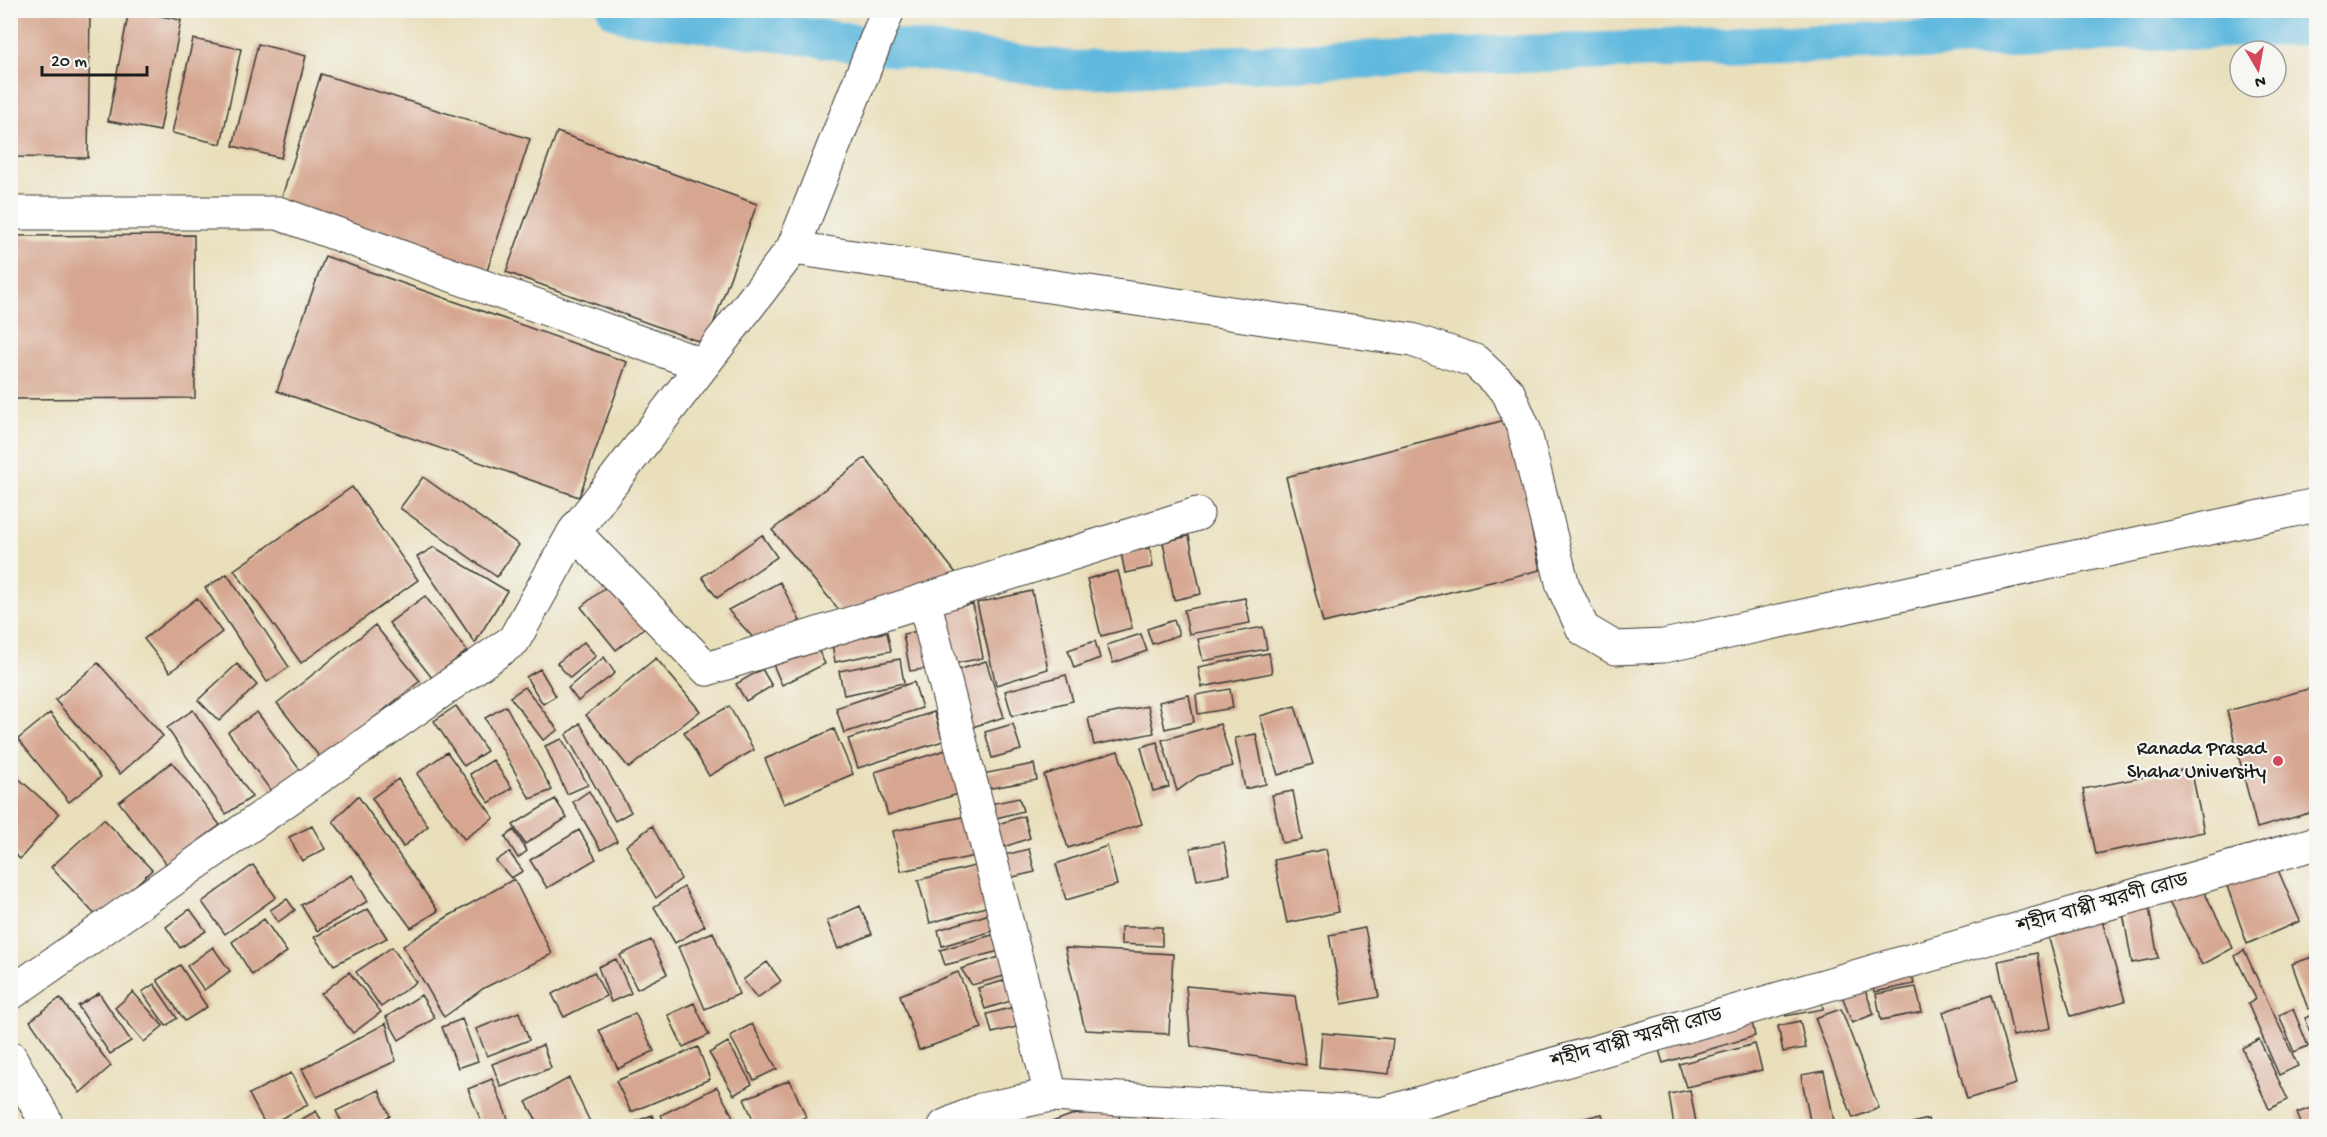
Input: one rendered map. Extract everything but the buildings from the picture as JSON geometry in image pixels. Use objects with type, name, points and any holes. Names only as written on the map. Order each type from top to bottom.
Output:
[{"type":"street","points":[[10,994],[514,640],[574,532],[793,248],[888,10]]},
{"type":"street","points":[[10,213],[278,213],[703,365]]},
{"type":"street","points":[[793,248],[1412,340],[1475,361],[1508,392],[1524,429],[1563,586],[1583,629],[1615,648],[1664,646],[2316,505]]},
{"type":"street","points":[[574,532],[707,669],[1197,514]]},
{"type":"street","points":[[924,600],[1051,1095]]},
{"type":"street","name":"শহীদ বাপ্পী স্মরণী রোড","points":[[945,1126],[981,1110],[1051,1095],[1382,1114],[2316,843]]},
{"type":"street","points":[[10,1057],[45,1120],[45,1126]]},
{"type":"waterway","points":[[616,10],[627,14],[1072,70],[2316,26]]},
{"type":"place","name":"Ranada Prasad Shaha University","points":[[2278,761]]}]
